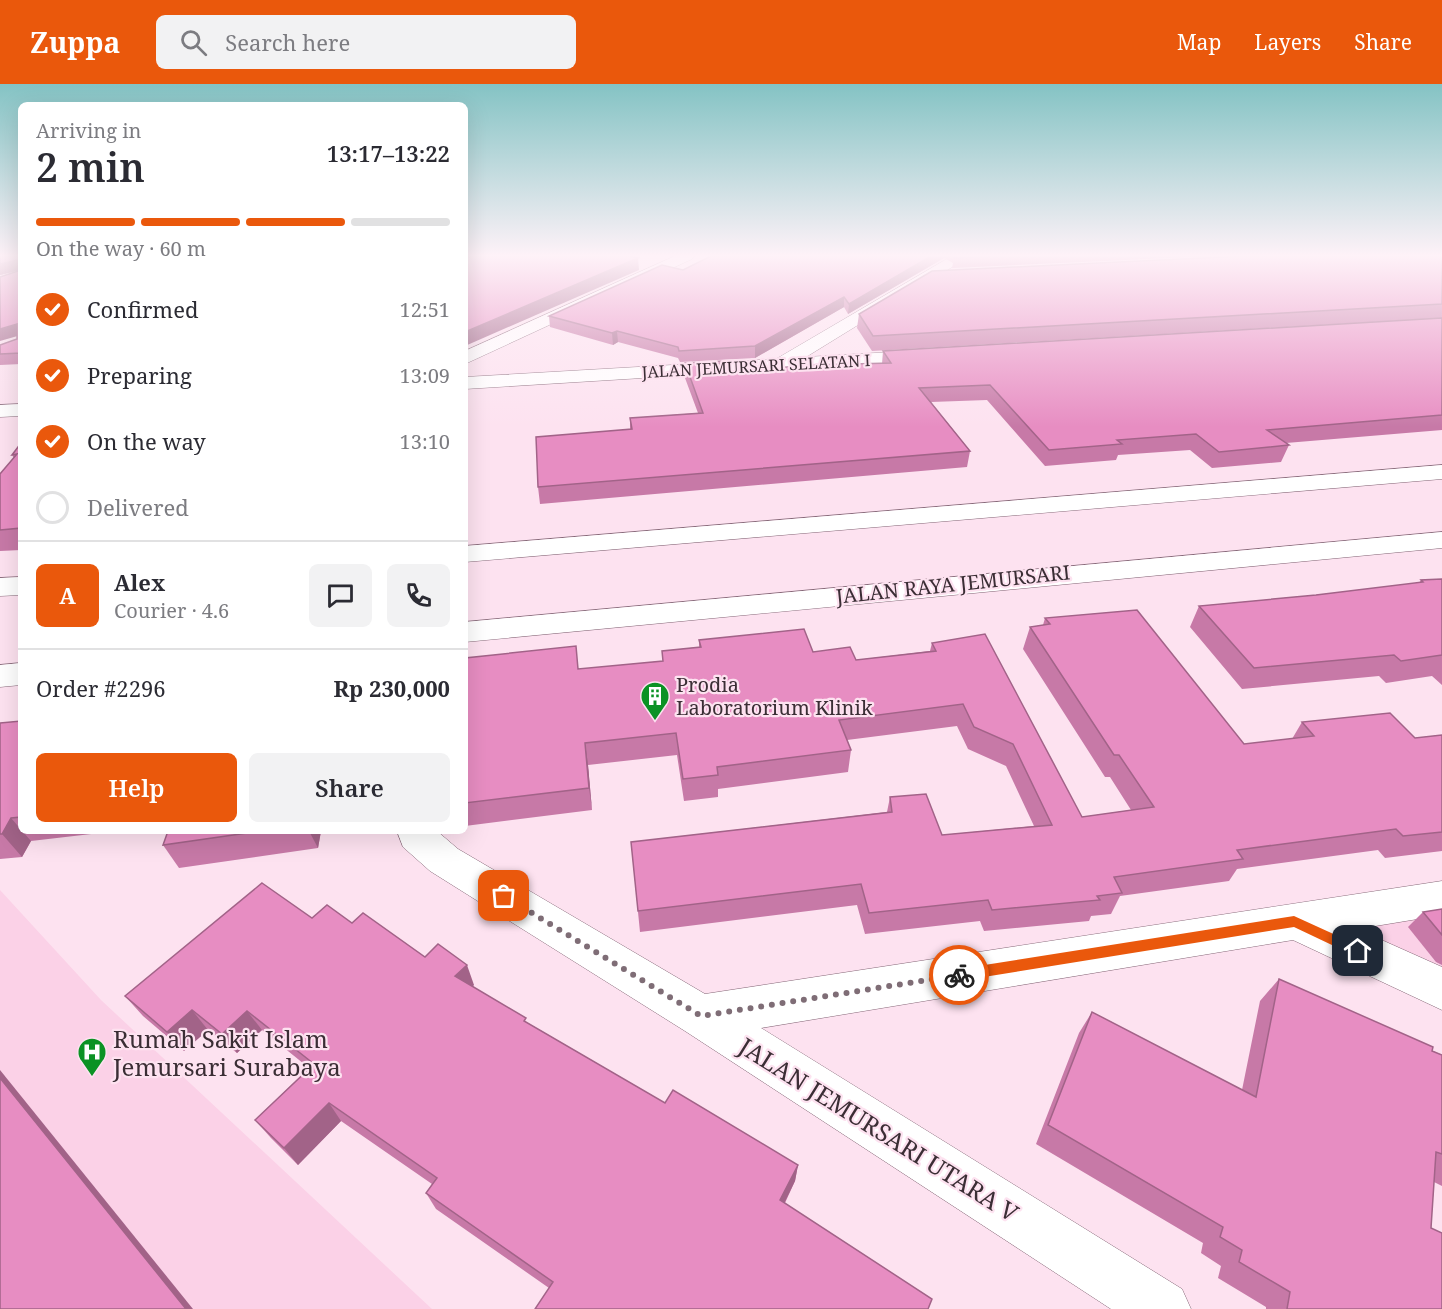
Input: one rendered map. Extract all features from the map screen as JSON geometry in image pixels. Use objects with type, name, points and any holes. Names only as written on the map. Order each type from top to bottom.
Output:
[{"type":"street","points":[[468,357],[562,313]]},
{"type":"street","points":[[780,365],[866,313]]},
{"type":"street","name":"JALAN JEMURSARI SELATAN I","points":[[468,383],[945,355]]},
{"type":"street","points":[[0,411],[18,410]]},
{"type":"street","points":[[468,554],[1442,472]]},
{"type":"street","name":"JALAN RAYA JEMURSARI","points":[[468,632],[1442,540]]},
{"type":"street","points":[[0,587],[18,586]]},
{"type":"street","points":[[0,676],[18,674]]},
{"type":"street","name":"JALAN JEMURSARI UTARA V","points":[[417,834],[444,860],[701,1016],[1162,1309]]},
{"type":"street","points":[[701,1016],[1442,898]]},
{"type":"street","points":[[1294,921],[1442,989]]},
{"type":"shaded area","name":"Rumah Sakit Islam Jemursari Surabaya","points":[[0,890],[101,1000],[432,1309],[0,1309]]},
{"type":"shaded area","points":[[1442,914],[1442,979],[1391,958],[1366,924]]},
{"type":"building","points":[[0,313],[18,313],[18,353],[0,354],[0,345],[17,339],[17,324],[0,329]]},
{"type":"building","points":[[468,313],[509,313],[468,331]]},
{"type":"building","points":[[555,313],[815,313],[755,346],[679,351],[678,347],[617,331],[612,333],[549,316]]},
{"type":"building","points":[[860,313],[1279,313],[873,336]]},
{"type":"building","points":[[1442,318],[1442,415],[1267,430],[1289,445],[1219,452],[1196,434],[1117,440],[1122,444],[1049,450],[990,385],[919,388],[970,451],[538,487],[536,437],[632,429],[630,418],[703,413],[685,363],[724,361],[700,374],[812,365],[891,363],[883,351]]},
{"type":"building","points":[[18,447],[18,528],[0,530],[0,474],[17,454],[12,455]]},
{"type":"building","points":[[1442,579],[1442,655],[1401,661],[1394,655],[1254,668],[1199,606],[1316,595]]},
{"type":"building","points":[[1137,610],[1244,744],[1314,736],[1302,722],[1390,713],[1415,738],[1442,735],[1442,832],[1403,836],[1396,829],[1237,850],[1243,859],[1114,877],[1122,893],[1097,896],[1100,900],[992,910],[988,900],[869,913],[861,884],[638,911],[631,842],[892,812],[890,797],[926,794],[942,835],[1052,825],[1013,744],[974,727],[963,704],[839,720],[851,750],[717,767],[718,775],[683,779],[676,733],[585,743],[589,788],[468,803],[468,658],[576,646],[578,669],[663,661],[662,651],[701,647],[699,640],[804,629],[813,652],[850,647],[856,660],[936,651],[932,643],[985,634],[1082,817],[1154,807],[1119,755],[1114,755],[1030,627],[1050,624],[1045,618]]},
{"type":"building","points":[[18,721],[18,817],[11,818],[2,834],[0,834],[0,723]]},
{"type":"building","points":[[167,834],[241,834],[163,845]]},
{"type":"building","points":[[262,883],[312,918],[327,905],[352,923],[363,913],[425,957],[438,944],[467,965],[455,976],[526,1018],[524,1021],[665,1103],[673,1090],[798,1165],[780,1200],[932,1299],[928,1309],[535,1309],[553,1282],[426,1193],[437,1178],[329,1103],[284,1148],[255,1120],[314,1064],[247,1011],[222,1034],[192,1010],[167,1032],[125,996]]},
{"type":"building","points":[[1442,909],[1442,935],[1423,912]]},
{"type":"building","points":[[1279,979],[1433,1047],[1432,1051],[1442,1055],[1442,1154],[1436,1152],[1431,1228],[1442,1233],[1442,1309],[1287,1309],[1290,1292],[1239,1262],[1242,1250],[1220,1237],[1223,1227],[1048,1125],[1092,1012],[1256,1097]]},
{"type":"building","points":[[0,1078],[186,1309],[0,1309]]},
{"type":"way so far","points":[[504,896],[701,1016],[959,975]]},
{"type":"place","name":"Prodia Laboratorium Klinik","points":[[655,722]]},
{"type":"place","name":"Rumah Sakit Islam Jemursari Surabaya","points":[[92,1078]]},
{"type":"route","points":[[959,975],[1294,921],[1358,951]]}]
